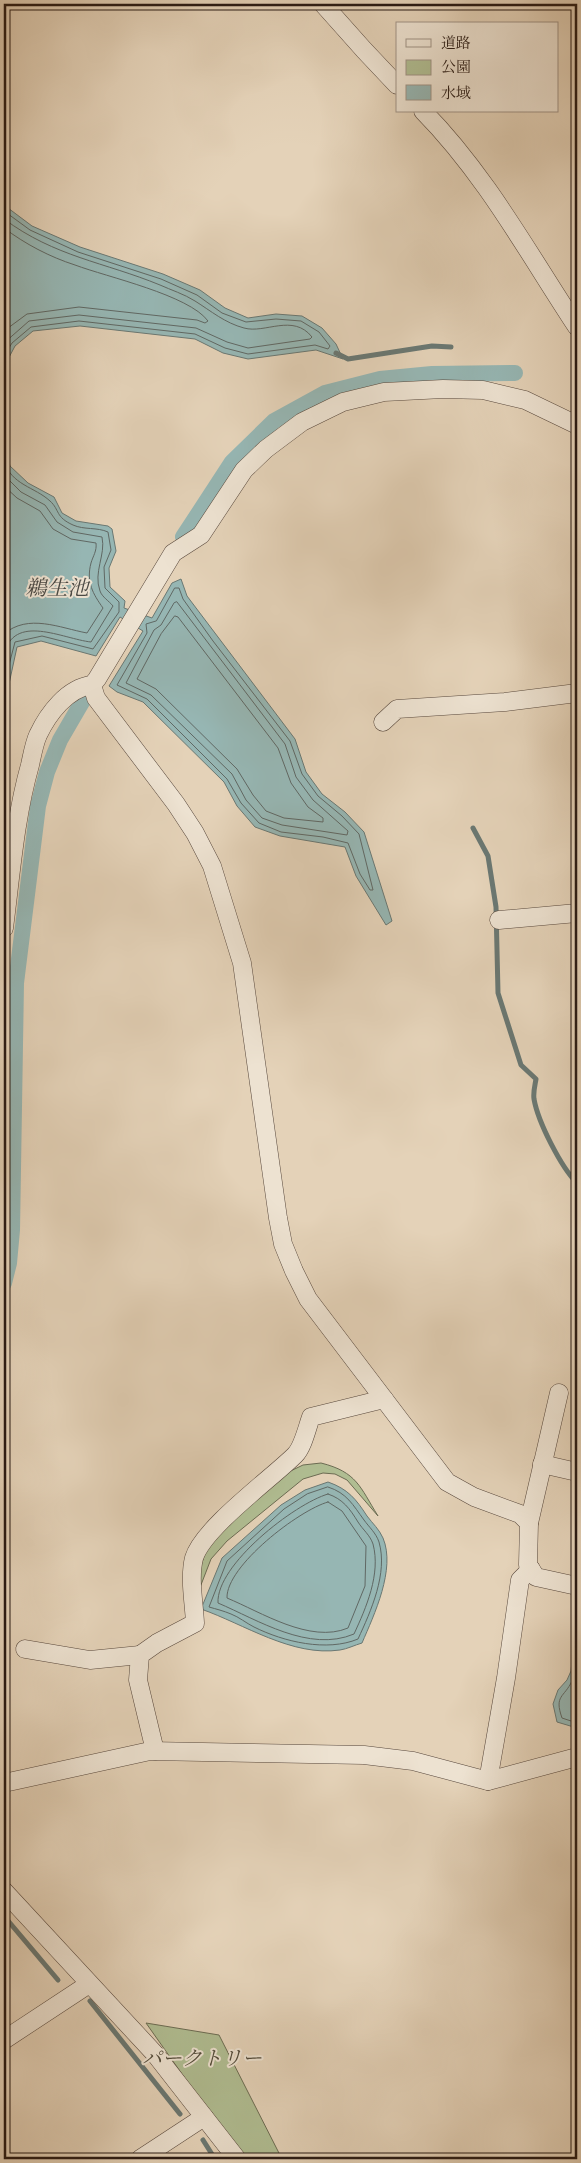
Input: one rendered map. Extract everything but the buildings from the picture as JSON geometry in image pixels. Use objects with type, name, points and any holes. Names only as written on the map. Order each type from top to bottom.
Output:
[{"type":"street","points":[[323,4],[396,84]]},
{"type":"street","points":[[425,112],[452,140],[482,179],[577,327]]},
{"type":"street","points":[[529,1523],[520,1514],[474,1497],[447,1482],[308,1300],[283,1244],[242,963],[212,866],[176,804],[96,698],[95,682],[173,554],[201,535],[244,470],[266,449],[302,422],[343,402],[384,392],[444,389],[483,390],[525,400],[577,425]]},
{"type":"street","points":[[4,928],[21,796],[38,736],[53,711],[69,694],[95,682]]},
{"type":"street","points":[[383,722],[397,709],[505,702],[577,694]]},
{"type":"street","points":[[499,920],[577,913]]},
{"type":"street","points":[[559,1393],[529,1523],[528,1565],[536,1577],[577,1586]]},
{"type":"street","points":[[25,1649],[90,1660],[140,1655],[195,1623],[192,1580],[194,1558],[203,1541],[266,1479],[296,1454],[311,1417],[384,1399]]},
{"type":"street","points":[[542,1464],[577,1472]]},
{"type":"street","points":[[488,1781],[506,1678],[520,1580],[531,1569]]},
{"type":"street","points":[[140,1655],[138,1680],[155,1751]]},
{"type":"street","points":[[4,1783],[155,1751],[364,1755],[413,1760],[488,1781],[577,1757]]},
{"type":"street","points":[[4,1891],[155,2054],[237,2159]]},
{"type":"street","points":[[4,2040],[89,1984]]},
{"type":"street","points":[[140,2159],[204,2117]]},
{"type":"green space","points":[[321,1463],[343,1471],[350,1476],[362,1489],[378,1516],[347,1480],[335,1474],[323,1473],[303,1479],[227,1541],[211,1559],[199,1590],[199,1571],[207,1548],[278,1477],[303,1465]]},
{"type":"green space","name":"パークトリー","points":[[146,2023],[219,2035],[282,2159],[242,2159]]},
{"type":"water","points":[[4,205],[32,226],[80,247],[163,274],[200,290],[225,308],[248,318],[276,314],[302,316],[322,328],[336,344],[343,359],[316,350],[248,359],[223,353],[195,339],[80,326],[33,331],[15,346],[6,363],[4,374]]},
{"type":"water","name":"鵜生池","points":[[4,444],[10,466],[28,483],[54,497],[62,513],[76,521],[108,526],[112,529],[116,551],[109,568],[110,587],[125,601],[124,608],[152,618],[172,583],[181,579],[187,596],[295,739],[306,772],[322,794],[345,812],[364,832],[392,921],[386,925],[356,876],[345,847],[280,836],[255,827],[237,806],[224,782],[143,702],[117,692],[109,686],[143,631],[120,617],[96,656],[41,641],[17,647],[4,707]]},
{"type":"water","points":[[328,1482],[346,1491],[355,1500],[380,1532],[386,1550],[387,1564],[382,1592],[362,1643],[340,1650],[304,1649],[269,1638],[201,1609],[222,1558],[281,1505],[305,1490]]},
{"type":"water","points":[[577,1614],[577,1728],[557,1722],[553,1704],[558,1690],[567,1680],[571,1671]]},
{"type":"waterway","points":[[336,353],[348,359],[432,346],[451,347]]},
{"type":"waterway","points":[[183,537],[232,462],[274,421],[325,393],[380,379],[432,374],[515,373]]},
{"type":"waterway","points":[[4,1283],[9,1263],[12,1230],[16,983],[38,806],[47,772],[60,740],[85,697]]},
{"type":"waterway","points":[[473,828],[488,856],[496,907],[498,993],[521,1065],[536,1079],[534,1099],[540,1120],[557,1155],[577,1183]]},
{"type":"waterway","points":[[4,1916],[58,1980]]},
{"type":"waterway","points":[[90,2001],[180,2114]]},
{"type":"waterway","points":[[203,2140],[215,2159]]}]
